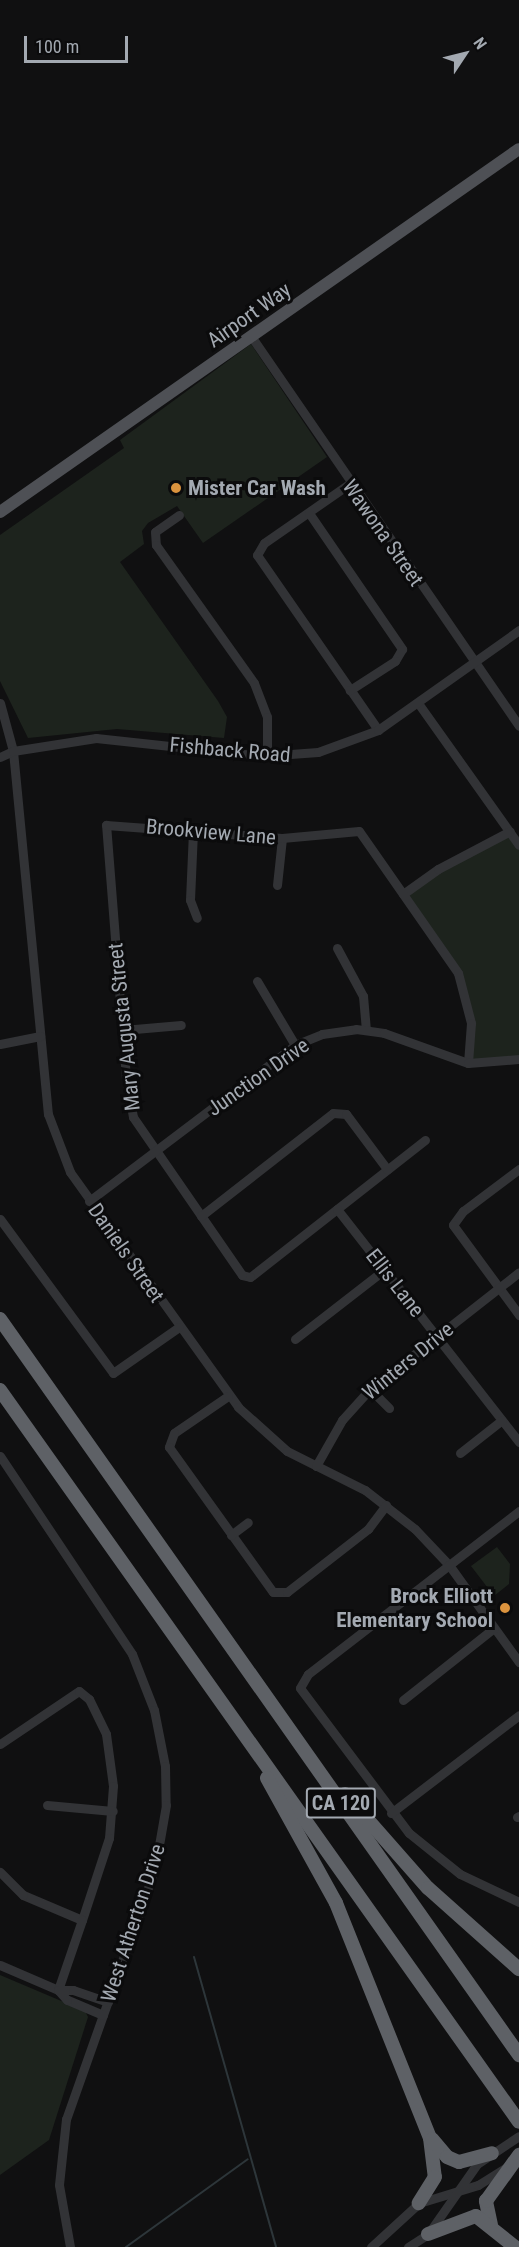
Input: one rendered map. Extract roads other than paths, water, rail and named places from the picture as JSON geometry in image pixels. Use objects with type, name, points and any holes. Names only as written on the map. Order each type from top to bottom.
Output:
[{"type":"highway","name":"CA 120","points":[[0,1319],[519,2055]]},
{"type":"highway","name":"CA 120","points":[[0,1390],[519,2122]]},
{"type":"highway","points":[[164,1551],[372,1827],[460,1919],[519,1969]]},
{"type":"highway","points":[[246,1736],[339,1910],[430,2138],[435,2177],[419,2203]]},
{"type":"highway","points":[[430,2138],[447,2157],[459,2162],[492,2153]]},
{"type":"highway","points":[[497,2232],[487,2219],[485,2203],[519,2154]]},
{"type":"highway","points":[[428,2234],[474,2216],[512,2245]]},
{"type":"main road","name":"Airport Way","points":[[0,512],[519,149]]},
{"type":"street","name":"Wawona Street","points":[[251,336],[349,484],[519,726]]},
{"type":"street","points":[[349,484],[258,550],[258,559],[378,729]]},
{"type":"street","points":[[309,513],[401,645],[397,658],[350,690]]},
{"type":"street","points":[[179,515],[155,532],[156,545],[254,683],[267,717],[267,756]]},
{"type":"street","name":"Fishback Road","points":[[0,757],[13,751],[96,738],[267,756],[318,752],[378,729],[519,630]]},
{"type":"street","name":"Daniels Street","points":[[0,703],[13,751],[40,1036],[54,1135],[89,1201],[228,1396],[270,1439],[386,1505],[449,1565],[519,1662]]},
{"type":"street","points":[[418,703],[519,845]]},
{"type":"street","name":"Fishback Road","points":[[0,748],[13,751]]},
{"type":"street","name":"Brookview Lane","points":[[110,883],[106,825],[282,838],[355,828],[403,894]]},
{"type":"street","points":[[193,831],[189,887],[197,918]]},
{"type":"street","points":[[468,1063],[471,1023],[465,989],[403,894],[438,869],[510,831]]},
{"type":"street","points":[[277,885],[282,838]]},
{"type":"street","name":"Mary Augusta Street","points":[[110,883],[133,1117],[154,1153],[246,1277],[337,1209]]},
{"type":"street","points":[[337,948],[363,996],[366,1030]]},
{"type":"street","points":[[257,981],[295,1045]]},
{"type":"street","points":[[123,1030],[181,1025]]},
{"type":"street","name":"Junction Drive","points":[[89,1201],[295,1045],[336,1030],[366,1030],[468,1063],[519,1059]]},
{"type":"street","points":[[0,1044],[40,1036]]},
{"type":"street","points":[[201,1216],[339,1111],[387,1169]]},
{"type":"street","points":[[337,1209],[425,1140]]},
{"type":"street","points":[[519,1169],[463,1211],[453,1225],[519,1315]]},
{"type":"street","name":"Ellis Lane","points":[[337,1209],[519,1442]]},
{"type":"street","points":[[0,1219],[113,1373],[179,1327]]},
{"type":"street","points":[[295,1339],[384,1270]]},
{"type":"street","name":"Winters Drive","points":[[316,1466],[342,1420],[370,1389],[519,1272]]},
{"type":"street","points":[[370,1389],[389,1408]]},
{"type":"street","points":[[228,1396],[174,1433],[169,1447],[269,1589],[280,1594],[368,1529],[386,1505]]},
{"type":"street","points":[[460,1453],[501,1420]]},
{"type":"street","name":"West Atherton Drive","points":[[0,1456],[124,1639],[145,1683],[161,1738],[165,1805],[159,1853],[62,2141],[59,2185],[70,2247]]},
{"type":"street","points":[[519,1511],[300,1684],[303,1695],[391,1813],[439,1860],[519,1902]]},
{"type":"street","points":[[231,1535],[248,1522]]},
{"type":"street","points":[[403,1700],[494,1628]]},
{"type":"street","points":[[0,1744],[72,1692],[85,1694],[106,1734],[113,1811],[102,1867],[58,1990]]},
{"type":"street","points":[[391,1813],[519,1715]]},
{"type":"street","points":[[47,1805],[113,1811]]},
{"type":"street","points":[[0,1872],[23,1894],[82,1920]]},
{"type":"street","points":[[0,1965],[58,1990],[73,1990],[108,2002]]},
{"type":"street","points":[[58,1990],[67,2000],[103,2014]]},
{"type":"street","points":[[408,2247],[428,2234],[474,2167],[515,2139]]},
{"type":"street","points":[[371,2247],[419,2203],[492,2179],[519,2154]]},
{"type":"waterway","points":[[194,1957],[276,2247]]},
{"type":"waterway","points":[[126,2247],[248,2159]]},
{"type":"place","name":"Mister Car Wash","points":[[176,488]]},
{"type":"place","name":"Brock Elliott Elementary School","points":[[505,1608]]}]
